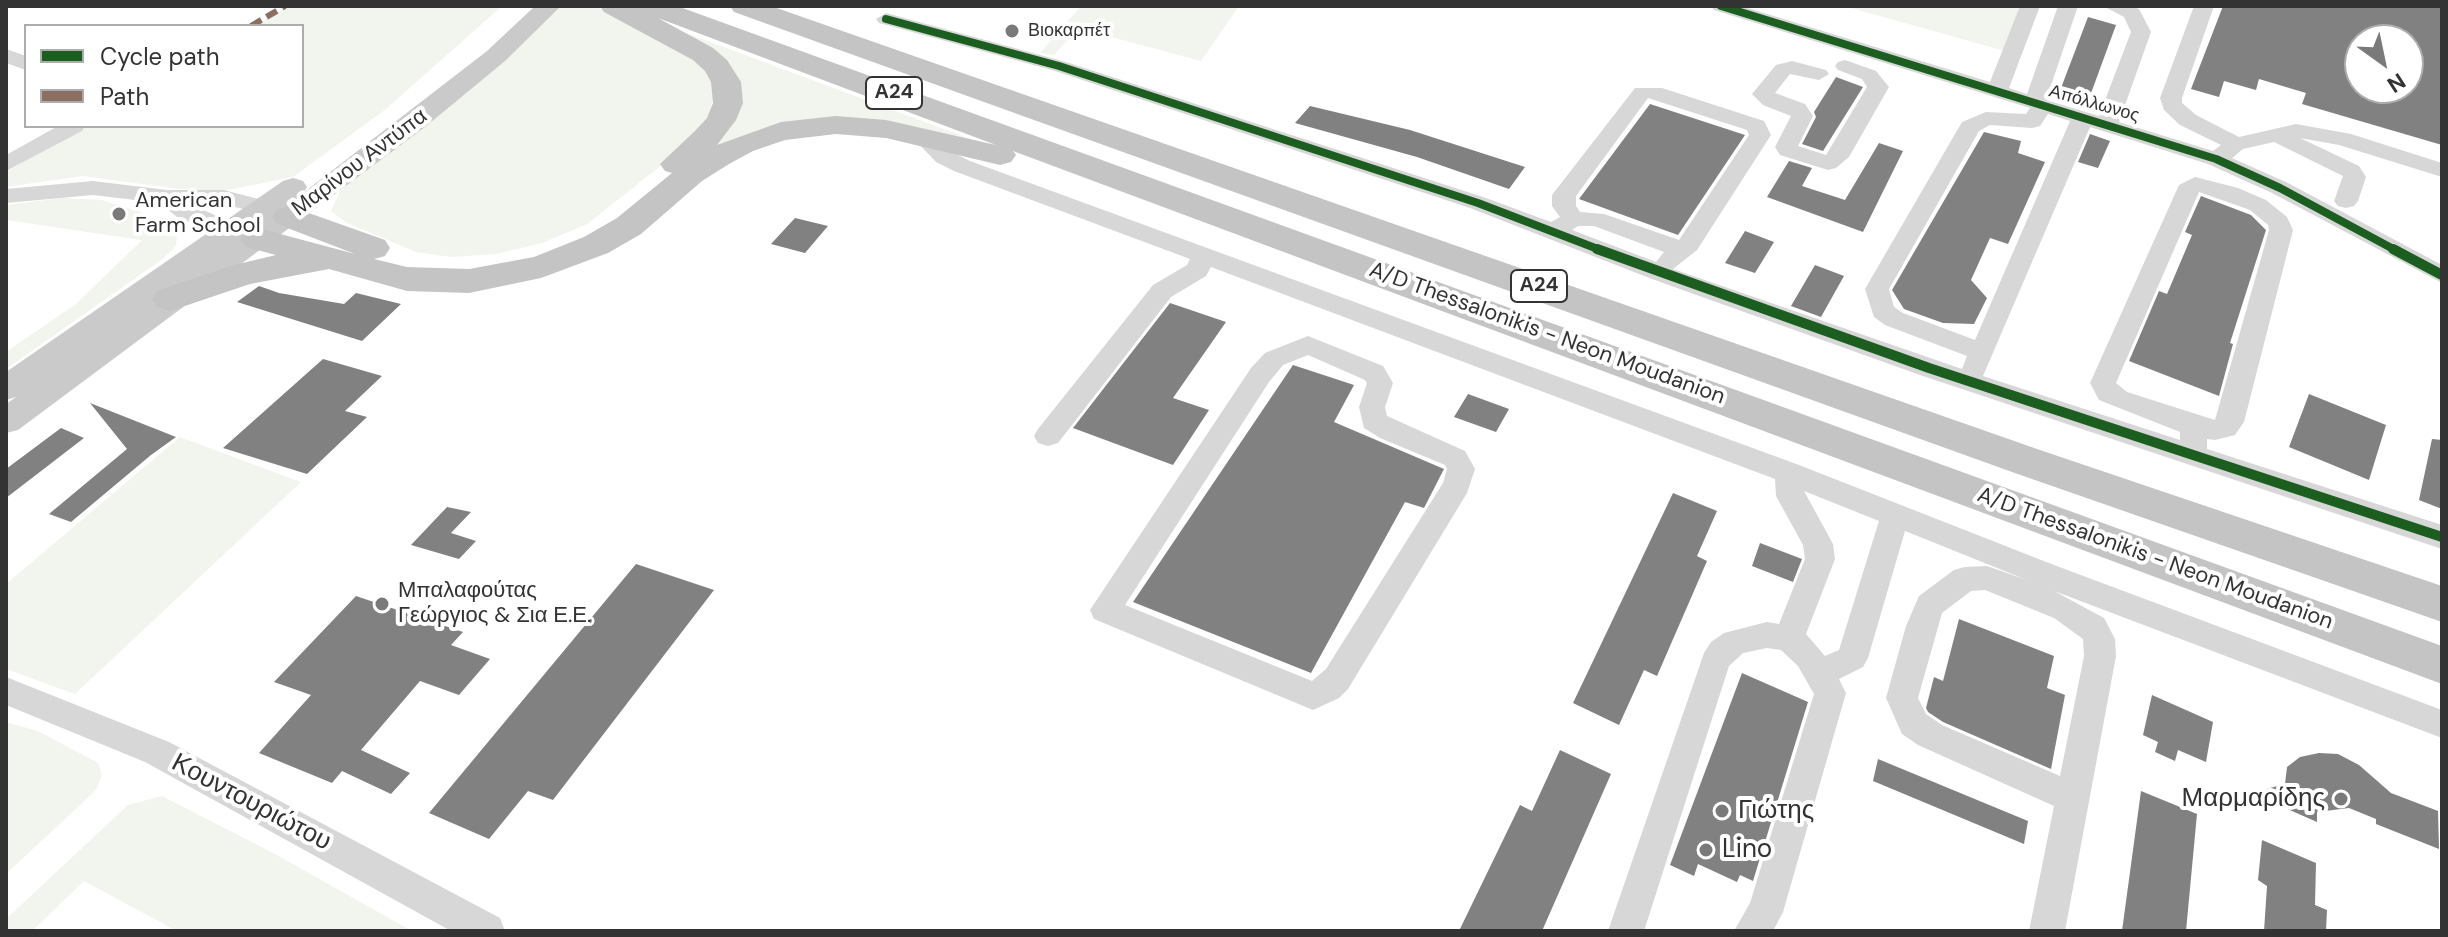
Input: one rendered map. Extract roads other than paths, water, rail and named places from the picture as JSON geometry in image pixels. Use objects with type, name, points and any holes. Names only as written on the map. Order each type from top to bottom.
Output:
[{"type":"highway","points":[[170,299],[218,280],[268,267],[309,262],[336,247],[412,260],[478,262],[517,255],[566,239],[598,224],[639,194],[715,128],[725,111],[728,95],[722,73],[703,54],[614,6]]},
{"type":"highway","name":"A/D Thessalonikis - Neon Moudanion","points":[[651,6],[2442,665]]},
{"type":"highway","name":"A/D Thessalonikis - Neon Moudanion","points":[[744,6],[2026,461],[2442,604]]},
{"type":"highway","points":[[260,223],[336,247],[428,282],[469,281],[521,272],[558,261],[613,236],[691,174],[761,137],[836,125],[886,129],[925,137],[1019,160],[1071,177],[1137,183]]},
{"type":"highway","points":[[318,194],[320,215],[336,247]]},
{"type":"main road","name":"Μαρίνου Αντύπα","points":[[6,421],[170,299],[260,223],[412,103],[516,6]]},
{"type":"main road","name":"Μαρίνου Αντύπα","points":[[6,388],[260,223],[318,194],[460,86],[549,6]]},
{"type":"street","name":"Απόλλωνος","points":[[1721,6],[1748,9],[1850,56],[1997,91],[2216,159],[2280,188],[2442,275]]},
{"type":"street","points":[[1997,91],[2030,6]]},
{"type":"street","points":[[1982,352],[1894,319],[1883,311],[1877,289],[1970,127],[1986,118],[2032,121],[2068,6]]},
{"type":"street","points":[[2107,124],[2141,32],[2132,13],[2113,6]]},
{"type":"street","points":[[2204,6],[2171,98],[2172,105],[2188,120],[2236,144]]},
{"type":"street","points":[[886,19],[1059,66],[1478,203],[1661,273],[1971,381],[2193,440],[2225,428],[2230,422],[2281,230],[2279,222],[2258,205],[2195,184],[2187,190],[2103,383],[2108,393],[2118,399],[2193,440],[2271,483],[2442,537]]},
{"type":"street","points":[[1804,98],[1827,63],[1850,56],[1878,87],[1838,157],[1828,163],[1788,150],[1787,144],[1802,116],[1797,109],[1763,94],[1783,69],[1792,67],[1819,74]]},
{"type":"street","points":[[1573,219],[1564,206],[1564,195],[1642,92],[1655,92],[1756,126],[1760,135],[1689,245],[1669,261],[1661,273]]},
{"type":"street","points":[[1971,381],[2083,117]]},
{"type":"street","points":[[6,164],[70,128]]},
{"type":"street","points":[[2216,159],[2236,144],[2296,131],[2318,133],[2442,170]]},
{"type":"street","points":[[2274,134],[2351,171],[2355,177],[2346,201]]},
{"type":"street","points":[[925,137],[944,157],[962,166],[1096,213],[1789,473],[1895,515],[2040,586],[2442,724]]},
{"type":"street","points":[[6,196],[93,188],[167,197],[224,197],[260,223]]},
{"type":"street","points":[[167,197],[185,212],[260,223]]},
{"type":"street","points":[[1552,233],[1573,219],[1596,219],[1682,250]]},
{"type":"street","points":[[1048,436],[1162,291],[1197,270],[1204,256]]},
{"type":"street","points":[[1312,346],[1374,373],[1380,383],[1372,407],[1374,421],[1390,431],[1455,458],[1461,469],[1457,485],[1337,679],[1313,696],[1105,610],[1260,375],[1274,359],[1312,346],[1334,304]]},
{"type":"street","points":[[1789,473],[1790,496],[1818,544],[1820,559],[1789,638]]},
{"type":"street","points":[[1821,673],[1852,658],[1895,515]]},
{"type":"street","points":[[2047,931],[2073,798],[2100,656],[2099,639],[2093,627],[2040,586],[1987,578],[1965,579],[1930,605],[1921,626],[1902,698],[1914,724],[1930,735],[2073,798]]},
{"type":"street","points":[[1626,931],[1715,662],[1722,651],[1735,642],[1767,635],[1789,638],[1821,673],[1830,693],[1765,912],[1752,931]]},
{"type":"street","name":"Κουντουριώτου","points":[[6,691],[157,752],[487,931]]},
{"type":"place","name":"Βιοκαρπέτ","points":[[1012,31]]},
{"type":"place","name":"American Farm School","points":[[119,214]]},
{"type":"place","name":"Μπαλαφούτας Γεώργιος & Σια Ε.Ε.","points":[[382,604]]},
{"type":"place","name":"Μαρμαρίδης","points":[[2341,799]]},
{"type":"place","name":"Γιώτης","points":[[1722,811]]},
{"type":"place","name":"Lino","points":[[1706,850]]}]
